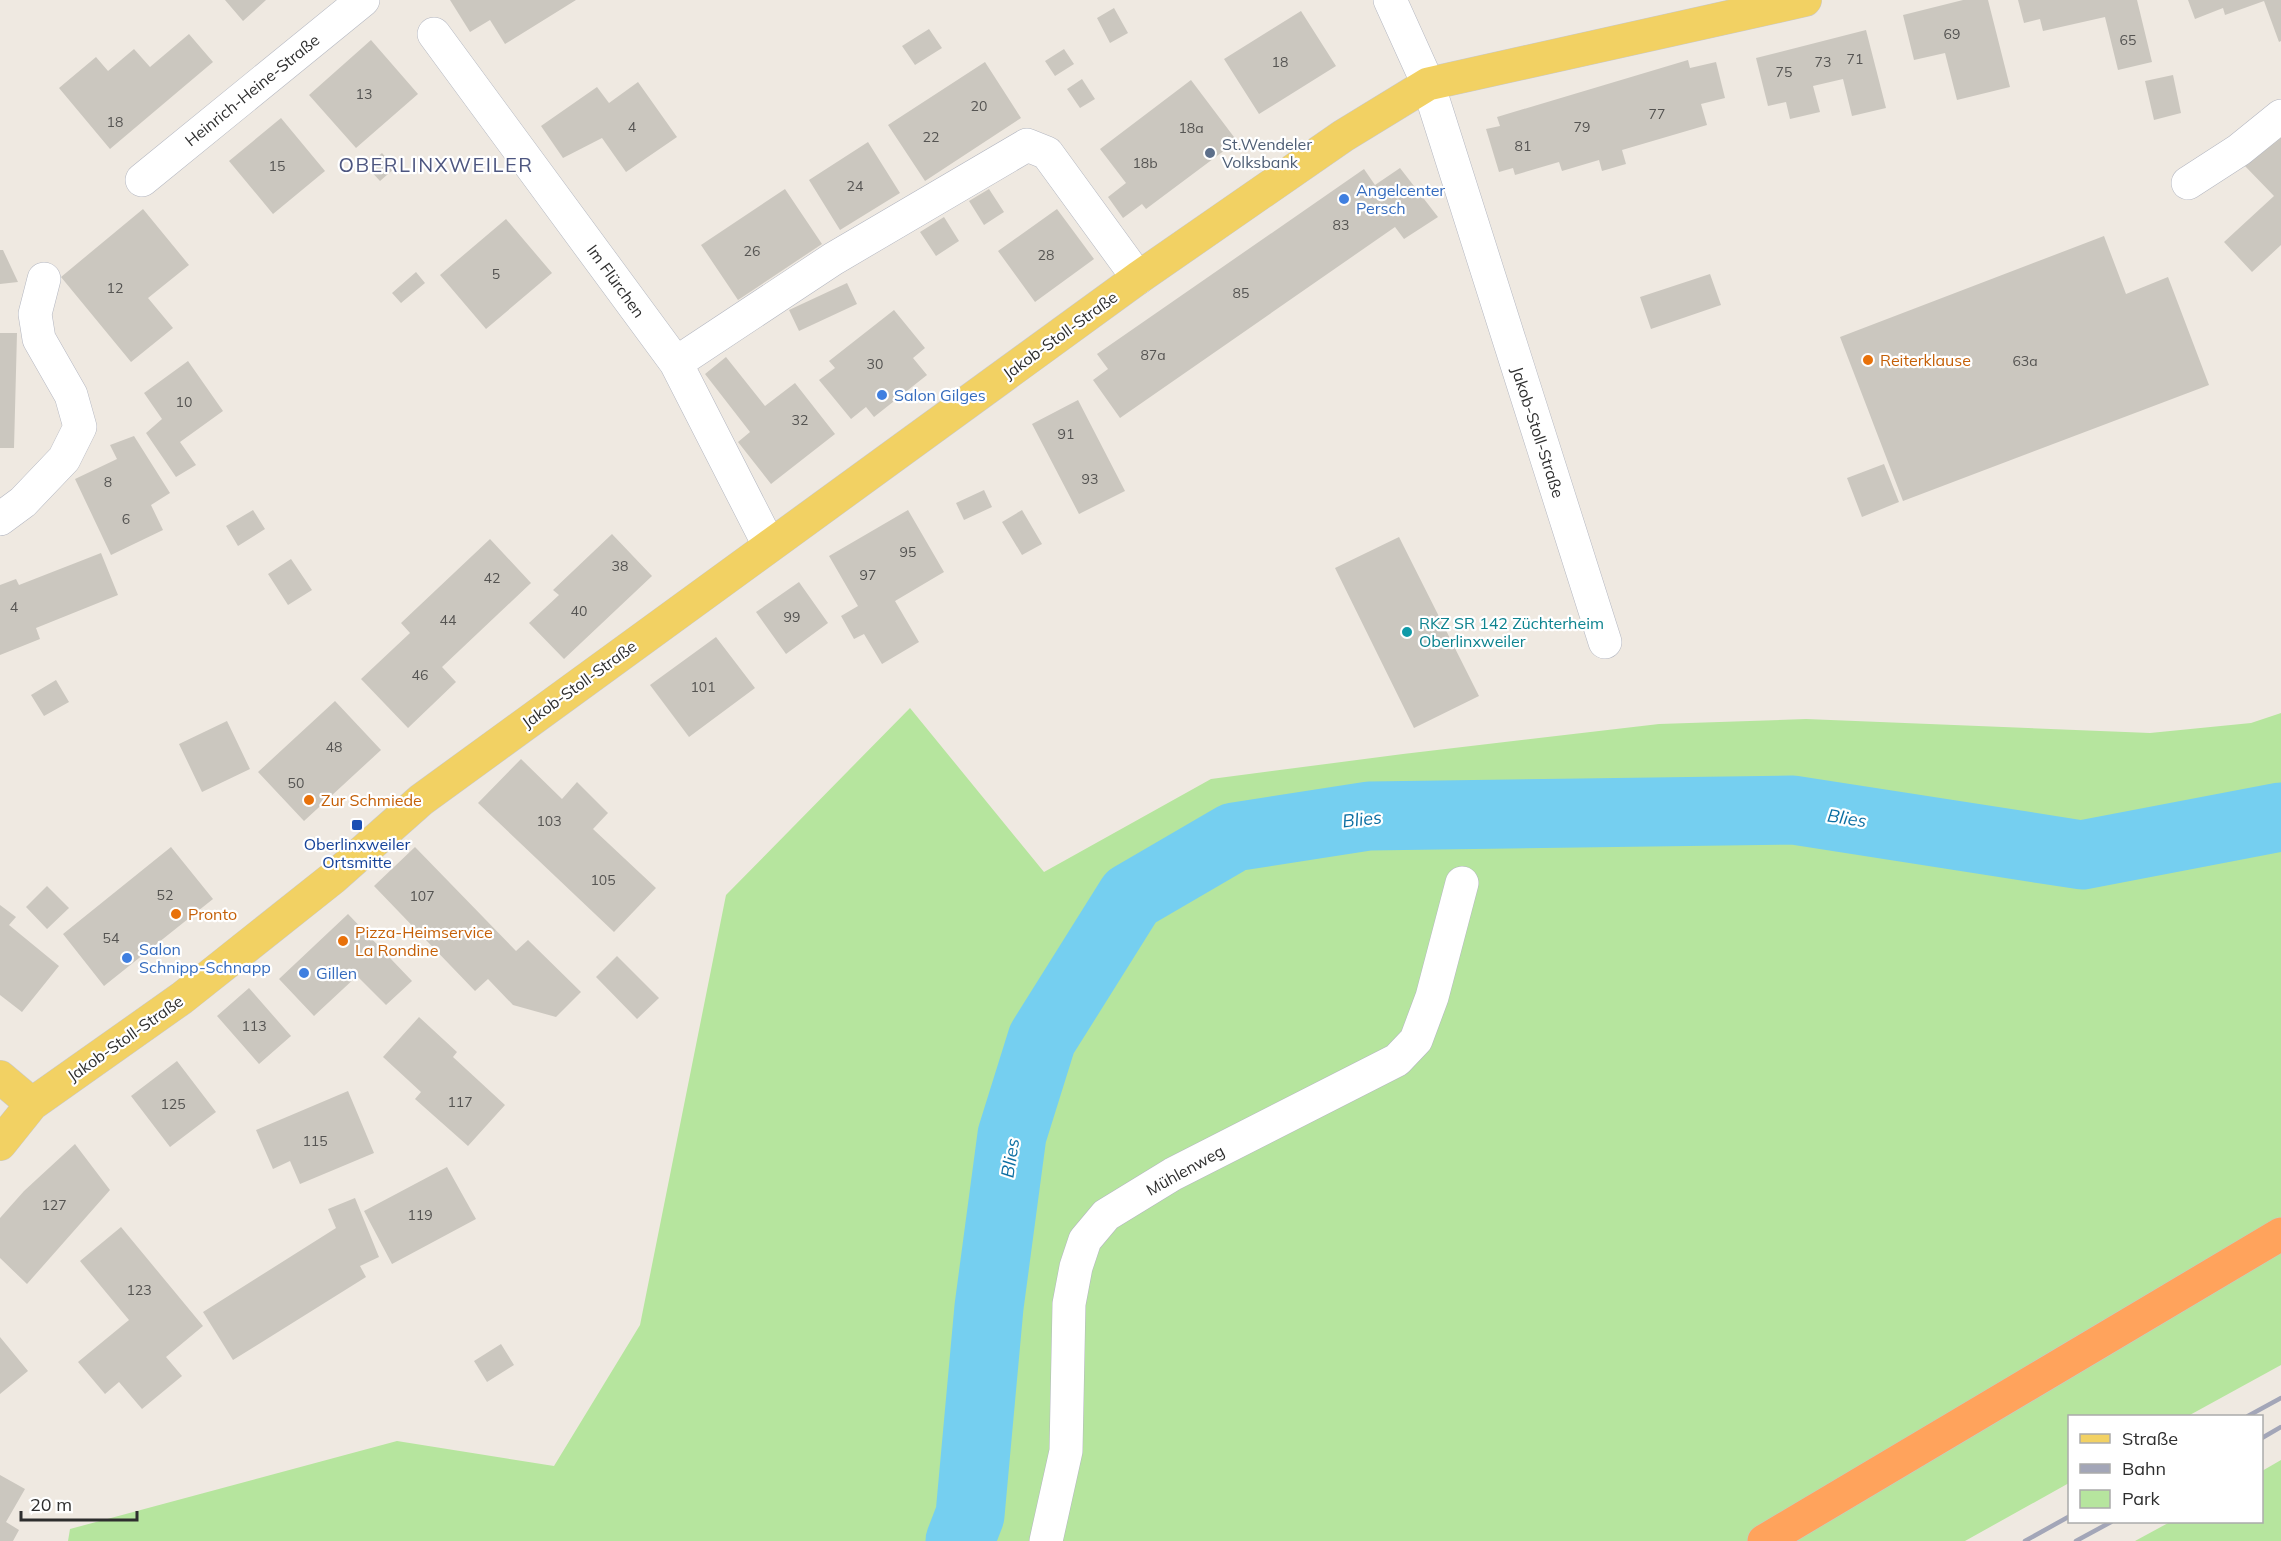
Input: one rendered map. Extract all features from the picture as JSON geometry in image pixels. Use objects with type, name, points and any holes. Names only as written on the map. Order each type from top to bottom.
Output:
[{"type":"highway","points":[[1764,1541],[2281,1234]]},
{"type":"main road","name":"Jakob-Stoll-Straße","points":[[0,1144],[32,1104],[182,998],[333,878],[421,800],[1138,278],[1343,136],[1428,84],[1805,0]]},
{"type":"main road","points":[[0,1077],[32,1104]]},
{"type":"street","name":"Heinrich-Heine-Straße","points":[[142,180],[363,0]]},
{"type":"street","points":[[1390,0],[1428,84]]},
{"type":"street","name":"Im Flürchen","points":[[434,34],[676,363],[769,545]]},
{"type":"street","name":"Jakob-Stoll-Straße","points":[[1428,84],[1605,642]]},
{"type":"street","points":[[2188,183],[2240,150],[2281,116]]},
{"type":"street","points":[[676,363],[833,259],[1027,145],[1047,153],[1138,278]]},
{"type":"street","points":[[0,519],[23,502],[64,459],[80,427],[71,395],[39,339],[35,314],[44,279]]},
{"type":"street","name":"Mühlenweg","points":[[1046,1541],[1066,1451],[1069,1304],[1076,1267],[1085,1240],[1106,1215],[1173,1174],[1397,1060],[1416,1040],[1432,997],[1462,883]]},
{"type":"green space","points":[[910,708],[1044,872],[1211,779],[1403,754],[1659,724],[1806,719],[2150,733],[2251,723],[2281,713],[2281,1365],[2190,1415],[2068,1415],[2068,1484],[1965,1541],[68,1541],[70,1529],[397,1441],[554,1466],[640,1325],[726,895]]},
{"type":"green space","points":[[2281,1460],[2281,1541],[2135,1541],[2168,1523],[2263,1523],[2263,1470]]},
{"type":"building","points":[[225,0],[266,0],[243,21]]},
{"type":"building","points":[[450,0],[576,0],[505,44],[490,20],[470,32]]},
{"type":"building","points":[[1963,0],[1988,0],[2010,87],[1957,100],[1945,53],[1914,60],[1903,15]]},
{"type":"building","points":[[2018,0],[2137,0],[2152,62],[2118,70],[2105,17],[2043,31],[2040,19],[2024,23]]},
{"type":"building","points":[[2188,0],[2281,0],[2281,41],[2279,42],[2264,1],[2225,15],[2223,8],[2195,19]]},
{"type":"building","points":[[1114,8],[1128,33],[1110,43],[1097,18]]},
{"type":"building","points":[[1301,11],[1336,66],[1259,114],[1224,59]]},
{"type":"building","points":[[929,29],[942,48],[915,65],[902,46]]},
{"type":"building","points":[[1866,30],[1886,108],[1852,116],[1843,79],[1813,86],[1820,112],[1790,119],[1786,102],[1768,106],[1756,58]]},
{"type":"building","points":[[189,34],[213,62],[110,149],[59,88],[96,57],[108,71],[134,49],[150,67]]},
{"type":"building","points":[[371,40],[418,94],[356,148],[309,95]]},
{"type":"building","points":[[1064,49],[1074,64],[1055,76],[1045,61]]},
{"type":"building","points":[[1688,60],[1690,68],[1716,62],[1725,98],[1701,104],[1707,125],[1622,150],[1626,164],[1602,171],[1599,160],[1562,171],[1559,162],[1515,175],[1513,168],[1499,172],[1486,129],[1500,126],[1497,117]]},
{"type":"building","points":[[985,62],[1021,118],[925,181],[888,125]]},
{"type":"building","points":[[2173,75],[2181,113],[2154,120],[2145,81]]},
{"type":"building","points":[[1082,79],[1095,99],[1080,108],[1067,89]]},
{"type":"building","points":[[1191,80],[1237,141],[1146,209],[1142,204],[1123,218],[1108,197],[1126,183],[1100,149]]},
{"type":"building","points":[[638,82],[677,137],[626,172],[602,138],[563,158],[541,126],[597,87],[609,103]]},
{"type":"building","points":[[281,118],[325,171],[273,214],[229,161]]},
{"type":"building","points":[[2281,130],[2281,245],[2252,272],[2224,242],[2274,196],[2244,165]]},
{"type":"building","points":[[868,142],[900,193],[840,230],[809,180]]},
{"type":"building","points":[[382,153],[395,168],[380,181],[367,167]]},
{"type":"building","points":[[1400,168],[1438,217],[1404,239],[1395,227],[1120,418],[1093,380],[1108,369],[1097,354],[1364,169],[1375,185]]},
{"type":"building","points":[[785,189],[822,244],[738,300],[701,245]]},
{"type":"building","points":[[989,189],[1004,212],[984,225],[969,201]]},
{"type":"building","points":[[143,209],[189,265],[148,298],[173,328],[131,362],[61,277]]},
{"type":"building","points":[[1057,209],[1094,259],[1035,302],[998,251]]},
{"type":"building","points":[[944,217],[959,241],[936,256],[920,232]]},
{"type":"building","points":[[506,219],[552,273],[486,329],[440,275]]},
{"type":"building","points":[[2104,236],[2126,294],[2168,277],[2209,385],[1903,501],[1840,337]]},
{"type":"building","points":[[0,250],[3,250],[18,282],[0,284]]},
{"type":"building","points":[[416,272],[425,283],[401,303],[392,293]]},
{"type":"building","points":[[1710,274],[1721,305],[1651,329],[1640,297]]},
{"type":"building","points":[[847,283],[857,304],[799,331],[789,310]]},
{"type":"building","points":[[894,310],[925,348],[913,358],[927,375],[874,417],[866,407],[851,419],[819,380],[835,368],[829,361]]},
{"type":"building","points":[[0,333],[17,333],[14,448],[0,448]]},
{"type":"building","points":[[726,357],[765,406],[795,383],[835,434],[771,484],[738,442],[750,432],[705,374]]},
{"type":"building","points":[[188,361],[223,411],[180,442],[196,465],[176,477],[146,433],[162,419],[144,393]]},
{"type":"building","points":[[1078,400],[1125,491],[1079,514],[1032,424]]},
{"type":"building","points":[[134,436],[170,493],[151,505],[163,530],[111,555],[75,479],[117,459],[110,445]]},
{"type":"building","points":[[1884,464],[1899,502],[1862,517],[1847,478]]},
{"type":"building","points":[[984,490],[992,507],[964,520],[956,503]]},
{"type":"building","points":[[253,510],[265,529],[238,546],[226,526]]},
{"type":"building","points":[[908,510],[944,572],[895,601],[919,642],[882,664],[864,634],[854,639],[841,616],[858,606],[829,556]]},
{"type":"building","points":[[1022,510],[1042,544],[1022,555],[1002,522]]},
{"type":"building","points":[[612,534],[652,576],[564,659],[529,623],[559,595],[553,590]]},
{"type":"building","name":"RKZ SR 142 Züchterheim Oberlinxweiler","points":[[1399,537],[1479,696],[1414,728],[1335,568]]},
{"type":"building","points":[[490,539],[531,583],[442,667],[456,682],[408,728],[361,679],[410,633],[401,623]]},
{"type":"building","points":[[101,553],[118,595],[36,628],[40,639],[0,655],[0,585],[16,579],[19,585]]},
{"type":"building","points":[[291,559],[312,590],[288,605],[268,574]]},
{"type":"building","points":[[799,582],[828,623],[786,654],[756,612]]},
{"type":"building","points":[[716,637],[755,688],[689,737],[650,685]]},
{"type":"building","points":[[56,680],[69,702],[44,716],[31,695]]},
{"type":"building","points":[[335,701],[381,750],[304,821],[258,772]]},
{"type":"building","points":[[227,721],[250,769],[202,792],[179,744]]},
{"type":"building","points":[[521,759],[562,799],[577,782],[608,813],[593,829],[656,888],[614,932],[478,803]]},
{"type":"building","points":[[171,847],[213,899],[104,986],[63,934]]},
{"type":"building","points":[[415,847],[516,951],[528,940],[581,992],[556,1017],[513,1005],[488,979],[475,991],[374,886]]},
{"type":"building","points":[[47,886],[69,908],[47,929],[26,907]]},
{"type":"building","points":[[0,905],[16,917],[9,925],[59,966],[22,1012],[0,995]]},
{"type":"building","points":[[348,914],[412,981],[386,1005],[357,976],[314,1016],[279,979]]},
{"type":"building","points":[[617,956],[659,998],[637,1019],[596,977]]},
{"type":"building","points":[[249,988],[291,1036],[259,1064],[217,1016]]},
{"type":"building","points":[[419,1017],[457,1052],[453,1057],[505,1105],[468,1146],[415,1099],[421,1092],[383,1057]]},
{"type":"building","points":[[177,1061],[216,1112],[170,1147],[131,1096]]},
{"type":"building","points":[[348,1091],[374,1153],[300,1184],[290,1161],[273,1169],[256,1130]]},
{"type":"building","points":[[75,1144],[110,1190],[27,1284],[0,1258],[0,1218],[24,1191]]},
{"type":"building","points":[[447,1167],[476,1219],[392,1264],[364,1211]]},
{"type":"building","points":[[355,1198],[379,1257],[360,1266],[366,1277],[233,1360],[203,1312],[336,1228],[328,1209]]},
{"type":"building","points":[[121,1227],[203,1326],[166,1357],[182,1376],[142,1409],[119,1382],[105,1394],[78,1362],[129,1320],[80,1261]]},
{"type":"building","points":[[0,1337],[28,1371],[0,1394]]},
{"type":"building","points":[[501,1344],[514,1365],[487,1382],[474,1361]]},
{"type":"building","points":[[0,1475],[25,1489],[6,1522],[19,1530],[13,1541],[0,1541]]},
{"type":"waterway","name":"Blies","points":[[960,1541],[970,1515],[989,1307],[1012,1135],[1042,1039],[1131,897],[1234,837],[1369,816],[1793,810],[2082,855],[2281,817]]},
{"type":"railway","points":[[2250,1415],[2281,1398]]},
{"type":"railway","points":[[2263,1437],[2281,1427]]},
{"type":"railway","points":[[2025,1541],[2068,1517]]},
{"type":"railway","points":[[2076,1541],[2109,1523]]},
{"type":"place","name":"St.Wendeler Volksbank","points":[[1210,153]]},
{"type":"place","name":"Angelcenter Persch","points":[[1344,199]]},
{"type":"place","name":"Reiterklause","points":[[1868,360]]},
{"type":"place","name":"Salon Gilges","points":[[882,395]]},
{"type":"place","name":"RKZ SR 142 Züchterheim Oberlinxweiler","points":[[1407,632]]},
{"type":"place","name":"Zur Schmiede","points":[[309,800]]},
{"type":"place","name":"Oberlinxweiler Ortsmitte","points":[[357,825]]},
{"type":"place","name":"Pronto","points":[[176,914]]},
{"type":"place","name":"Pizza-Heimservice La Rondine","points":[[343,941]]},
{"type":"place","name":"Salon Schnipp-Schnapp","points":[[127,958]]},
{"type":"place","name":"Gillen","points":[[304,973]]},
{"type":"district","name":"OBERLINXWEILER","points":[[436,164]]}]
